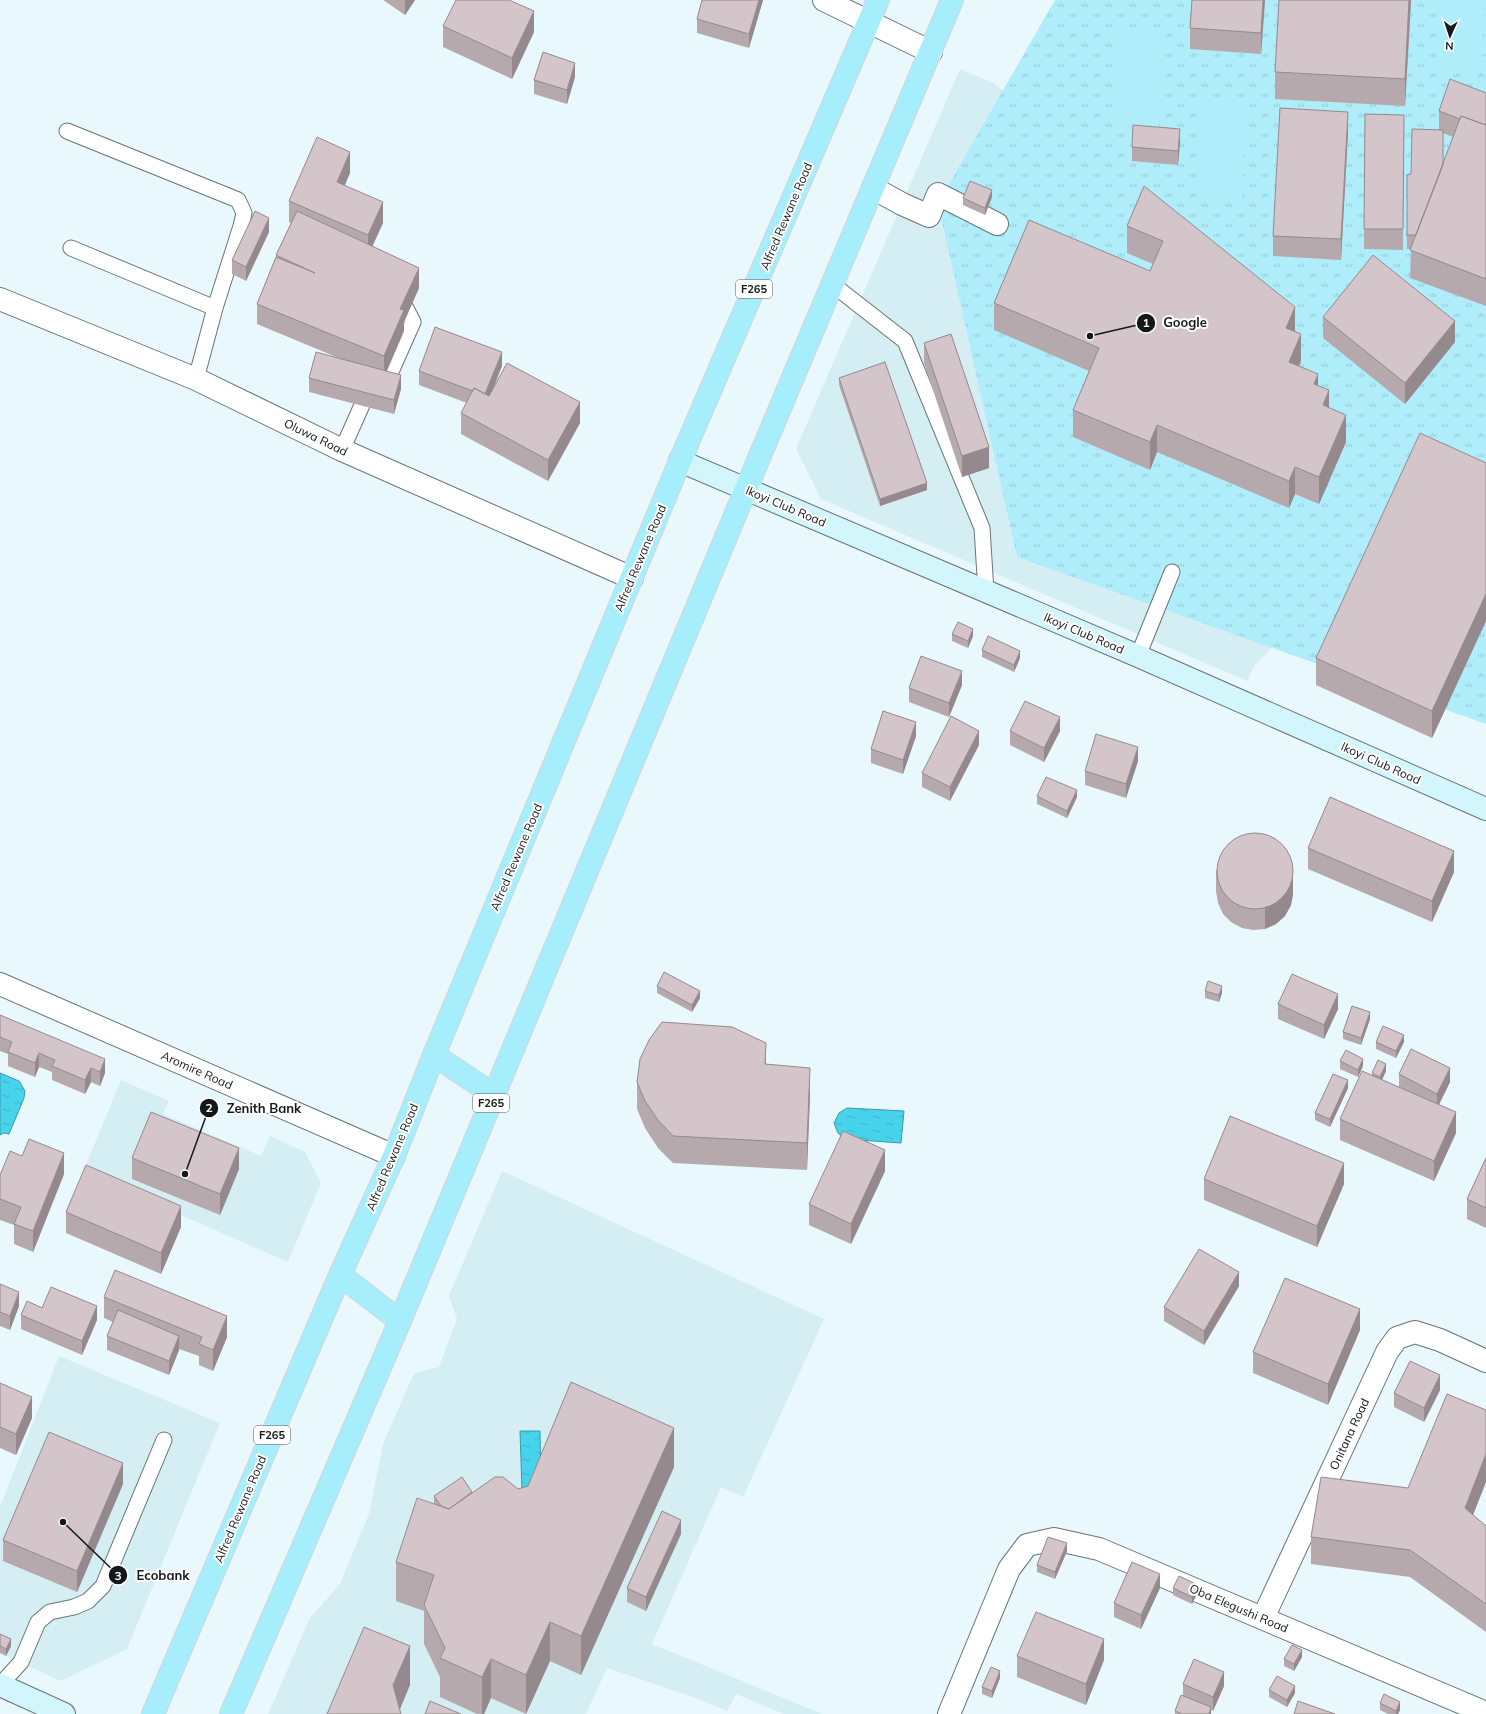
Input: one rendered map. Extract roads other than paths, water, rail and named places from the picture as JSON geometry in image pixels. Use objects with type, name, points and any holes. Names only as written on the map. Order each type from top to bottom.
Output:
[{"type":"main road","name":"Alfred Rewane Road","points":[[153,1714],[340,1275],[394,1156],[434,1055],[680,461],[878,0]]},
{"type":"main road","name":"F265","points":[[231,1714],[400,1320],[746,489],[952,0]]},
{"type":"main road","name":"Ikoyi Club Road","points":[[680,461],[1138,656],[1486,809]]},
{"type":"main road","points":[[434,1055],[494,1095]]},
{"type":"main road","points":[[340,1275],[400,1320]]},
{"type":"main road","points":[[0,1685],[64,1714]]},
{"type":"street","points":[[824,0],[930,52]]},
{"type":"street","points":[[872,188],[929,216],[938,194],[997,224]]},
{"type":"street","name":"Oluwa Road","points":[[0,299],[196,379],[342,450],[632,578]]},
{"type":"street","name":"Aromire Road","points":[[0,984],[394,1156]]},
{"type":"street","name":"Onitana Road","points":[[1263,1618],[1386,1352],[1397,1338],[1415,1332],[1440,1340],[1486,1361]]},
{"type":"street","name":"Oba Elegushi Road","points":[[950,1714],[1009,1569],[1027,1545],[1054,1538],[1099,1549],[1486,1713]]},
{"type":"lane","points":[[67,131],[238,200],[244,213],[241,226],[196,379]]},
{"type":"lane","points":[[71,248],[216,308]]},
{"type":"lane","points":[[832,284],[905,341],[982,528],[986,592]]},
{"type":"lane","points":[[342,450],[369,375],[386,383],[413,322],[398,294],[384,288]]},
{"type":"lane","points":[[1138,656],[1172,572]]},
{"type":"lane","points":[[0,1685],[21,1662],[38,1622],[50,1612],[74,1607],[88,1601],[103,1586],[164,1440]]},
{"type":"water","points":[[0,1073],[19,1081],[25,1091],[24,1098],[9,1134],[4,1133],[0,1135]]},
{"type":"water","points":[[847,1108],[904,1111],[901,1143],[845,1139],[838,1133],[834,1123],[839,1113]]},
{"type":"water","points":[[520,1431],[540,1431],[541,1491],[522,1491]]},
{"type":"place","name":"Google","points":[[1090,336]]},
{"type":"place","name":"Zenith Bank","points":[[185,1174]]},
{"type":"place","name":"Ecobank","points":[[63,1522]]}]
